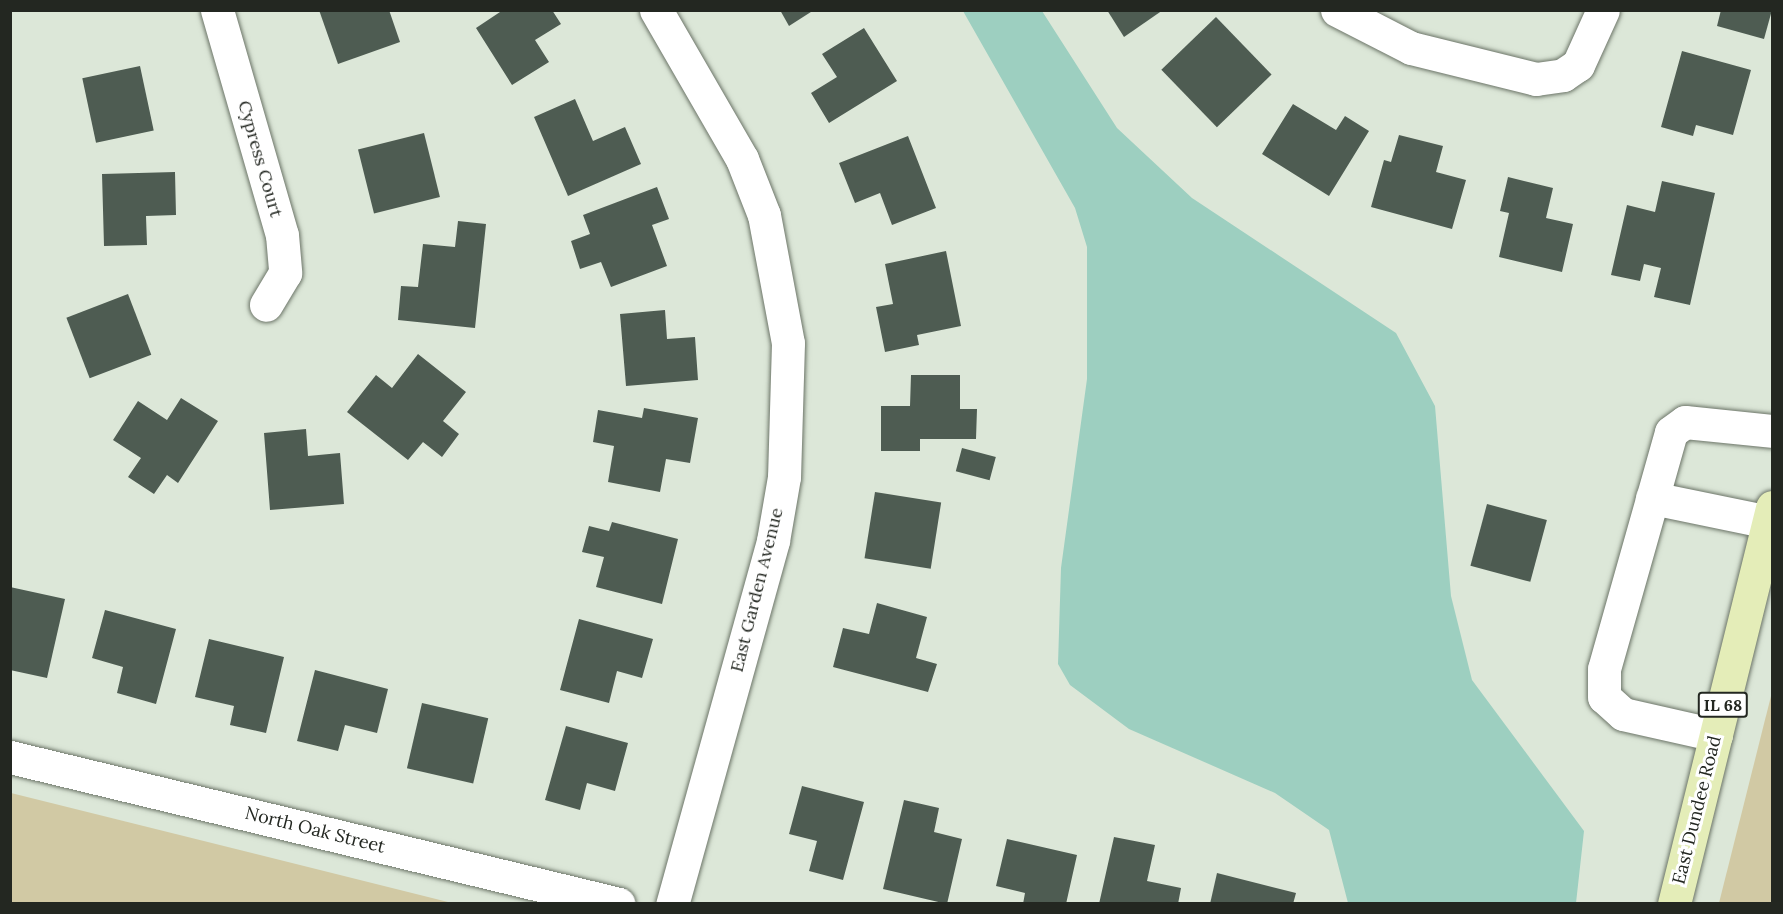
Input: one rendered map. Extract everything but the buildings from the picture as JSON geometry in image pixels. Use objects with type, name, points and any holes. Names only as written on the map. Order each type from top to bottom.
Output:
[{"type":"main road","name":"East Dundee Road","points":[[1674,903],[1771,514]]},
{"type":"street","name":"Cypress Court","points":[[217,10],[282,236],[285,273],[266,305]]},
{"type":"street","name":"East Garden Avenue","points":[[656,10],[742,159],[764,214],[788,343],[784,477],[773,541],[672,903]]},
{"type":"street","points":[[1337,10],[1411,48],[1536,78],[1554,78],[1578,65],[1603,10]]},
{"type":"street","points":[[1716,735],[1623,714],[1605,697],[1604,669],[1671,432],[1685,422],[1773,431]]},
{"type":"street","points":[[1652,498],[1771,514]]},
{"type":"street","name":"North Oak Street","points":[[10,757],[619,903]]},
{"type":"shaded area","points":[[1772,692],[1772,903],[1719,903]]},
{"type":"shaded area","points":[[11,793],[452,903],[11,903]]},
{"type":"water","points":[[963,11],[1042,11],[1117,128],[1192,198],[1396,333],[1435,406],[1451,596],[1472,680],[1584,831],[1576,903],[1348,903],[1329,830],[1275,793],[1129,729],[1070,685],[1058,664],[1061,568],[1087,379],[1087,247],[1075,208]]}]
